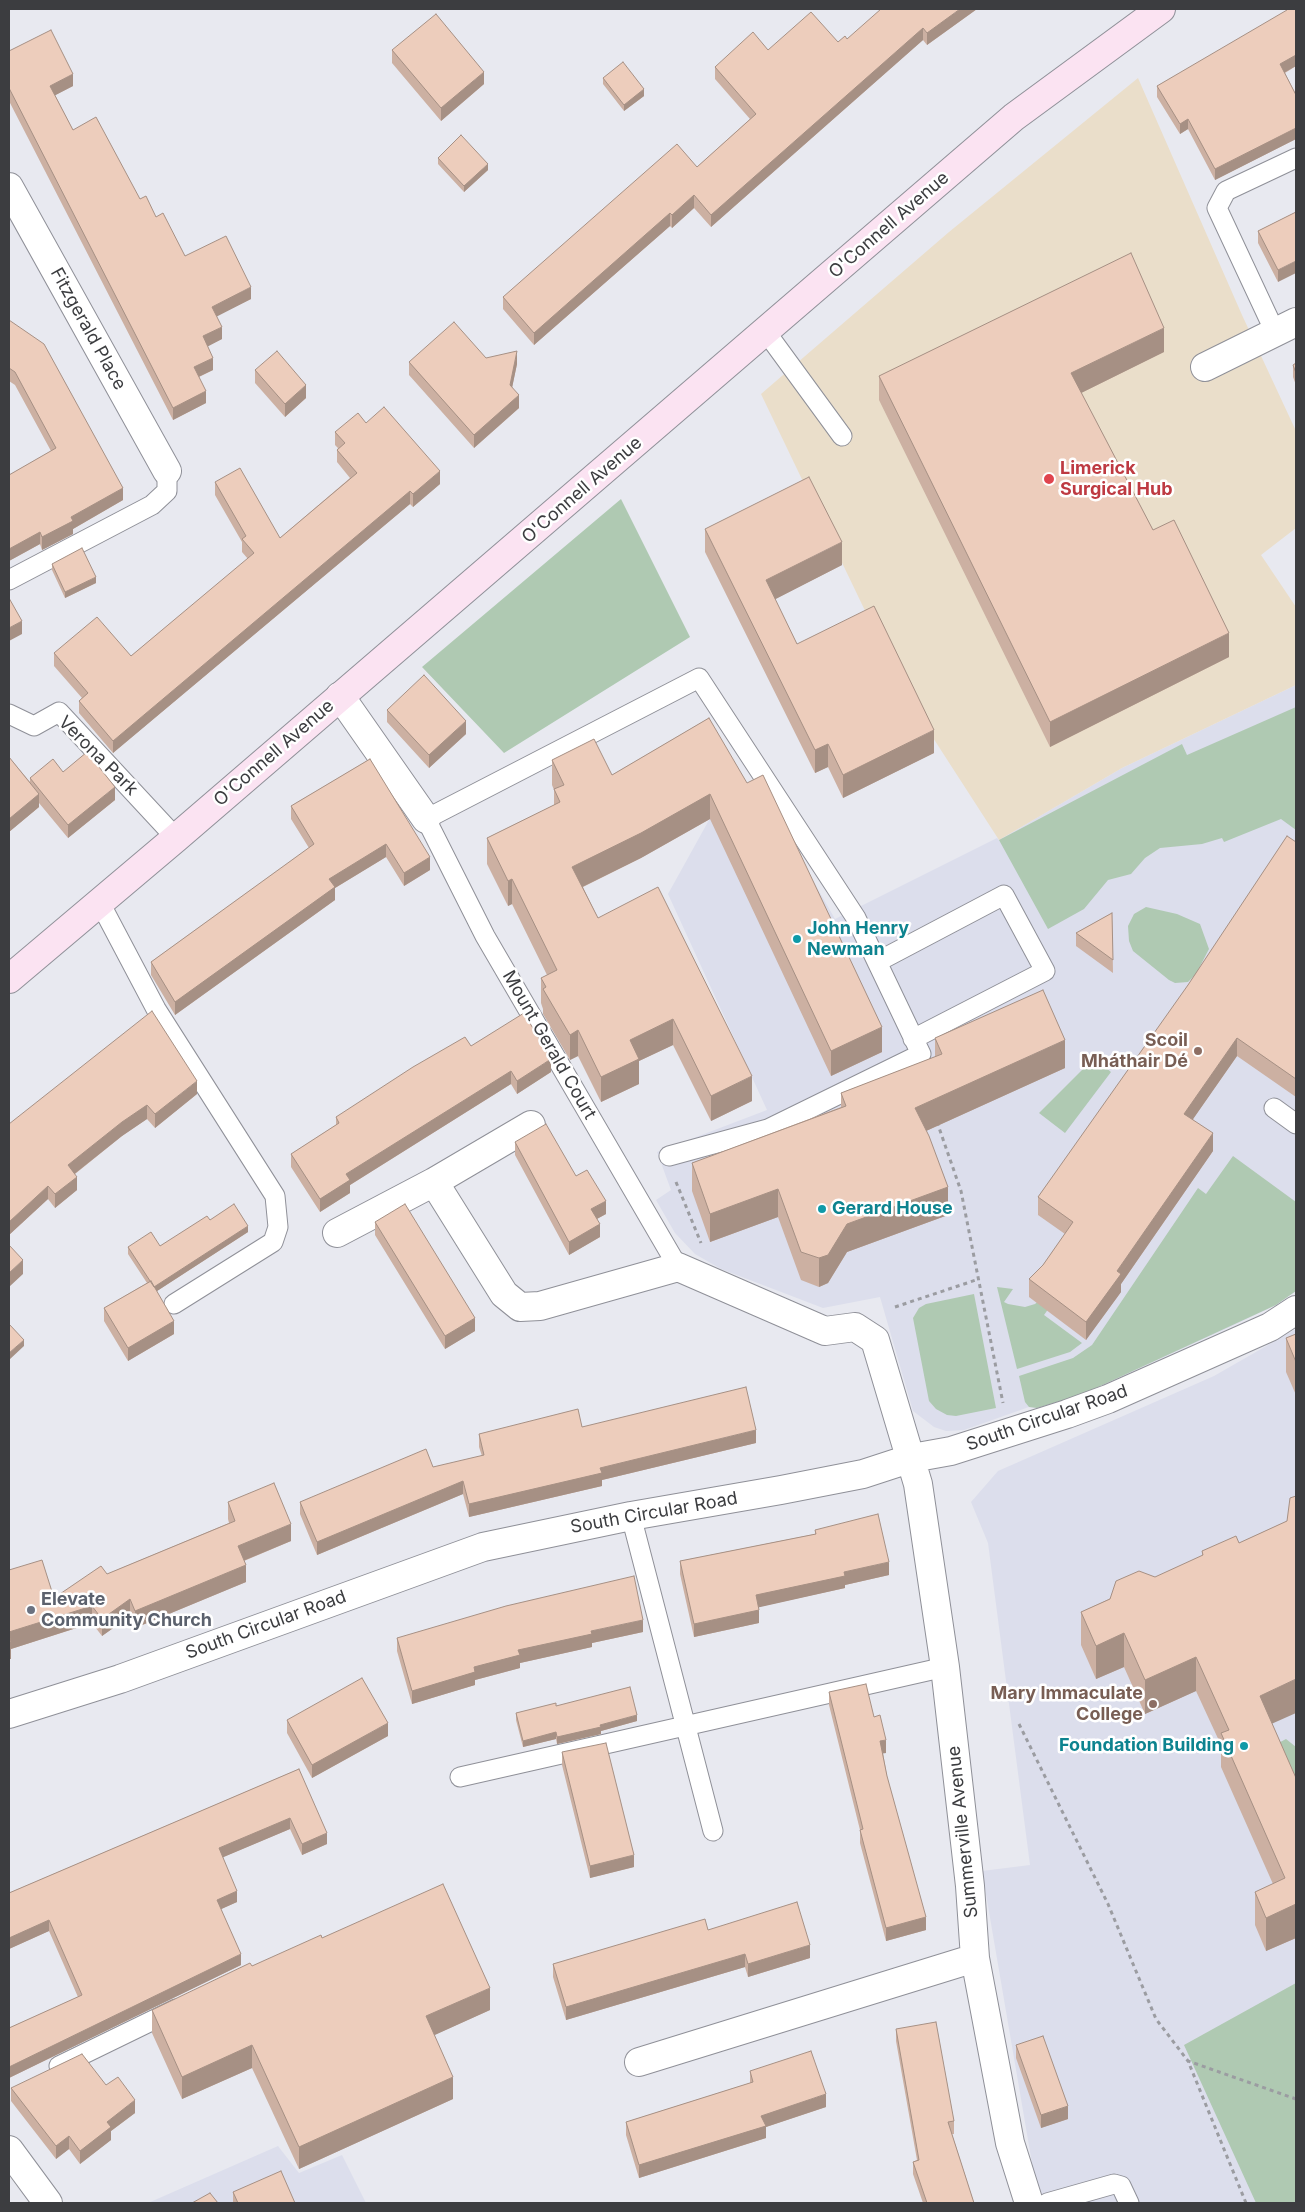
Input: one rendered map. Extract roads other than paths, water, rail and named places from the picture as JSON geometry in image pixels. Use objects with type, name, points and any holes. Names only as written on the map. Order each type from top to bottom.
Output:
[{"type":"main road","name":"O'Connell Avenue","points":[[9,979],[766,332],[1014,117],[1161,9]]},
{"type":"street","name":"Fitzgerald Place","points":[[9,188],[167,471]]},
{"type":"street","points":[[1205,367],[1286,327]]},
{"type":"street","points":[[340,696],[426,818]]},
{"type":"street","points":[[337,1234],[434,1182],[531,1125]]},
{"type":"street","points":[[434,1182],[504,1294],[520,1307],[540,1306],[678,1267]]},
{"type":"street","name":"Summerville Avenue","points":[[678,1267],[825,1330],[855,1327],[875,1340],[912,1458],[920,1494],[945,1666],[970,1886],[975,1958],[1010,2143],[1029,2203]]},
{"type":"street","name":"South Circular Road","points":[[9,1714],[120,1679],[315,1606],[483,1547],[631,1516],[863,1474],[912,1458],[951,1451],[1108,1399],[1270,1327],[1296,1310]]},
{"type":"street","points":[[638,2062],[975,1958]]},
{"type":"street","points":[[9,2150],[48,2203]]},
{"type":"lane","points":[[1286,327],[1217,208],[1226,191],[1296,158]]},
{"type":"lane","points":[[766,332],[842,436]]},
{"type":"lane","points":[[9,580],[152,505],[167,491],[167,471]]},
{"type":"lane","points":[[426,818],[699,678],[856,918],[921,1054],[768,1129],[669,1156]]},
{"type":"lane","name":"Verona Park","points":[[9,714],[34,726],[59,712],[176,838]]},
{"type":"lane","name":"Mount Gerald Court","points":[[426,818],[486,936],[678,1267]]},
{"type":"lane","points":[[877,962],[1004,895],[1045,970],[913,1038]]},
{"type":"lane","points":[[99,901],[156,1009],[275,1196],[278,1227],[273,1242],[174,1304]]},
{"type":"lane","points":[[1274,1108],[1296,1124]]},
{"type":"lane","points":[[631,1516],[713,1831]]},
{"type":"lane","points":[[460,1777],[945,1666]]},
{"type":"lane","points":[[44,2073],[194,2000]]},
{"type":"lane","points":[[1048,2203],[1114,2184],[1121,2186],[1129,2203]]},
{"type":"place","name":"Limerick Surgical Hub","points":[[1049,479]]},
{"type":"place","name":"John Henry Newman","points":[[797,939]]},
{"type":"place","name":"Scoil Mháthair Dé","points":[[1198,1051]]},
{"type":"place","name":"Gerard House","points":[[822,1209]]},
{"type":"place","name":"Elevate Community Church","points":[[31,1610]]},
{"type":"place","name":"Mary Immaculate College","points":[[1153,1704]]},
{"type":"place","name":"Foundation Building","points":[[1244,1746]]}]
